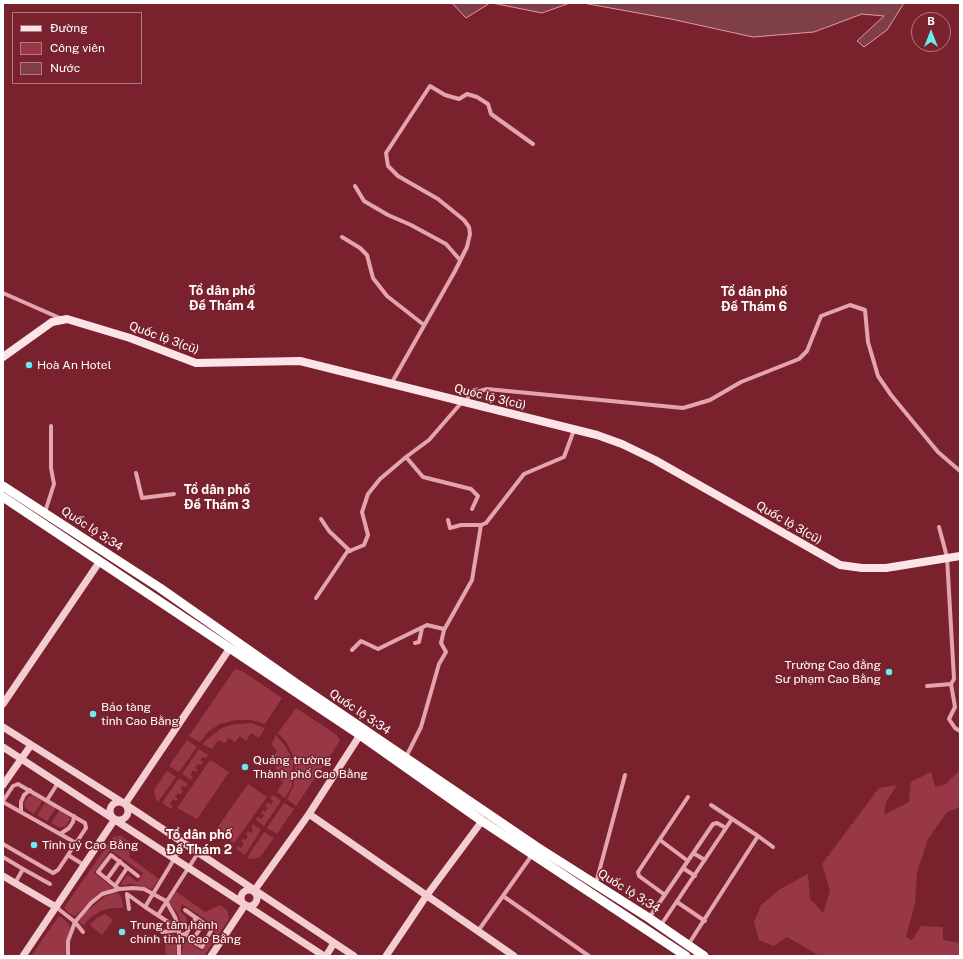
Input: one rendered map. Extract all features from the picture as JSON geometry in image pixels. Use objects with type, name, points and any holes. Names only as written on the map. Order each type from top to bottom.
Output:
[{"type":"highway","name":"Quốc lộ 3;34","points":[[3,486],[158,586],[232,644]]},
{"type":"highway","name":"Quốc lộ 3;34","points":[[3,497],[152,596],[232,644],[362,732],[482,821],[686,956]]},
{"type":"highway","points":[[152,596],[158,586]]},
{"type":"highway","name":"Quốc lộ 3;34","points":[[362,732],[406,757],[537,847],[660,925],[704,956]]},
{"type":"highway","points":[[482,821],[496,818]]},
{"type":"highway","points":[[590,892],[596,884]]},
{"type":"main road","points":[[3,357],[52,322],[62,319]]},
{"type":"main road","name":"Quốc lộ 3(cũ)","points":[[62,319],[74,320],[130,338],[196,363],[300,361],[603,437],[634,449],[840,565],[862,568],[880,568],[960,556]]},
{"type":"street","points":[[391,384],[467,247],[470,234],[469,227],[464,220],[438,199],[398,176],[388,166],[386,153],[430,86],[445,95],[459,99],[467,94],[476,97],[488,104],[491,114],[533,144]]},
{"type":"street","points":[[355,186],[364,201],[388,215],[411,225],[446,244],[460,260]]},
{"type":"street","points":[[342,237],[360,248],[366,255],[373,278],[387,296],[424,325]]},
{"type":"street","points":[[3,293],[62,319]]},
{"type":"street","points":[[316,598],[347,552],[364,545],[368,535],[362,512],[368,494],[380,479],[406,456],[429,440],[472,393],[486,389],[683,408],[710,400],[741,382],[798,358],[807,351],[821,316],[850,305],[865,310],[868,342],[878,376],[891,395],[938,452],[960,471]]},
{"type":"street","points":[[44,513],[54,484],[51,468],[51,426]]},
{"type":"street","points":[[448,520],[450,528],[461,525],[481,525],[486,523],[524,474],[564,457],[574,429]]},
{"type":"street","points":[[406,456],[423,477],[471,489],[478,496],[472,509]]},
{"type":"street","points":[[136,474],[142,498],[174,494]]},
{"type":"street","points":[[321,519],[329,531],[350,551]]},
{"type":"street","points":[[406,757],[421,726],[439,664],[446,652],[441,643],[444,629],[472,580],[481,525]]},
{"type":"street","points":[[939,527],[947,557],[954,679],[951,684],[955,707],[950,719],[955,728],[960,731]]},
{"type":"street","points":[[3,704],[100,561]]},
{"type":"street","points":[[352,650],[361,641],[378,649],[427,625],[444,629]]},
{"type":"street","points":[[415,643],[419,642],[422,628]]},
{"type":"street","points":[[125,804],[232,644]]},
{"type":"street","points":[[928,686],[951,684]]},
{"type":"street","points":[[3,727],[125,804],[354,956]]},
{"type":"street","points":[[254,891],[309,814],[362,732]]},
{"type":"street","points":[[3,784],[31,745]]},
{"type":"street","points":[[3,747],[325,956],[334,943]]},
{"type":"street","points":[[596,884],[625,775]]},
{"type":"street","points":[[47,800],[58,783]]},
{"type":"street","points":[[3,844],[53,872],[58,870],[76,843],[86,828],[85,823],[18,784],[13,786],[3,801],[76,843]]},
{"type":"street","points":[[21,812],[21,802],[24,795],[30,790]]},
{"type":"street","points":[[665,896],[638,874],[688,797]]},
{"type":"street","points":[[116,802],[125,804],[129,809],[128,815],[121,820],[115,819],[110,812],[112,806],[116,802]]},
{"type":"street","points":[[711,805],[773,847]]},
{"type":"street","points":[[309,814],[514,956]]},
{"type":"street","points":[[60,834],[69,828],[73,822],[74,816]]},
{"type":"street","points":[[23,956],[115,819]]},
{"type":"street","points":[[660,925],[695,876],[732,819]]},
{"type":"street","points":[[386,956],[427,895],[482,821]]},
{"type":"street","points":[[649,918],[713,824],[716,823],[726,828]]},
{"type":"street","points":[[688,946],[758,836]]},
{"type":"street","points":[[660,840],[688,861]]},
{"type":"street","points":[[145,907],[184,843]]},
{"type":"street","points":[[158,915],[198,853]]},
{"type":"street","points":[[693,853],[705,860]]},
{"type":"street","points":[[68,855],[84,865]]},
{"type":"street","points":[[117,887],[98,872],[111,855],[138,876]]},
{"type":"street","points":[[478,931],[532,855]]},
{"type":"street","points":[[3,857],[50,884]]},
{"type":"street","points":[[107,879],[120,861]]},
{"type":"street","points":[[117,887],[127,868]]},
{"type":"street","points":[[683,868],[695,876]]},
{"type":"street","points":[[15,883],[23,869]]},
{"type":"street","points":[[3,876],[56,907],[75,922],[83,932]]},
{"type":"street","points":[[68,956],[68,941],[75,922],[91,903],[102,894],[117,887],[144,889],[154,893],[166,901],[175,917],[179,930],[179,956]]},
{"type":"street","points":[[126,888],[129,909]]},
{"type":"street","points":[[245,905],[241,899],[242,894],[249,890],[254,891]]},
{"type":"street","points":[[245,905],[253,905],[257,901],[257,896],[254,891]]},
{"type":"street","points":[[127,894],[179,930]]},
{"type":"street","points":[[503,896],[589,956]]},
{"type":"street","points":[[677,902],[705,921]]},
{"type":"street","points":[[211,956],[245,905]]},
{"type":"street","points":[[185,910],[212,929],[202,947],[192,941],[186,934]]},
{"type":"street","points":[[180,935],[186,934],[196,918]]},
{"type":"street","points":[[192,941],[204,923]]},
{"type":"street","points":[[162,932],[179,930]]},
{"type":"green space","points":[[235,669],[242,671],[282,698],[265,724],[252,720],[235,720],[220,724],[209,731],[200,742],[189,736]]},
{"type":"green space","points":[[296,708],[337,735],[340,741],[296,806],[287,799],[294,785],[295,760],[287,743],[278,733]]},
{"type":"green space","points":[[251,723],[265,728],[259,738],[251,733],[246,741],[240,736],[235,742],[229,738],[225,743],[218,740],[212,749],[202,744],[220,729],[231,725]]},
{"type":"green space","points":[[276,735],[286,747],[293,761],[292,786],[285,798],[277,792],[283,782],[278,778],[281,773],[275,768],[280,763],[273,758],[277,750],[271,745]]},
{"type":"green space","points":[[187,740],[197,747],[179,772],[169,766]]},
{"type":"green space","points":[[199,749],[208,755],[206,758],[203,757],[200,760],[203,762],[201,765],[198,764],[195,768],[198,770],[196,772],[193,770],[190,775],[193,777],[191,780],[182,774]]},
{"type":"green space","points":[[210,760],[229,772],[197,819],[177,808]]},
{"type":"green space","points":[[960,770],[960,807],[947,812],[928,839],[917,872],[915,903],[906,937],[912,940],[921,926],[943,927],[943,940],[960,943],[960,956],[820,956],[787,937],[774,946],[759,940],[754,922],[761,905],[780,889],[808,874],[810,899],[823,913],[830,891],[822,864],[879,788],[897,785],[886,802],[884,815],[909,802],[911,782],[931,772],[935,787],[946,784]]},
{"type":"green space","points":[[167,771],[176,777],[158,802],[155,797],[154,790]]},
{"type":"green space","points":[[179,778],[188,784],[186,787],[183,786],[180,789],[183,791],[181,794],[178,793],[175,797],[178,799],[176,801],[173,799],[170,804],[173,806],[171,809],[162,803]]},
{"type":"green space","points":[[248,784],[267,797],[234,843],[215,831]]},
{"type":"green space","points":[[33,795],[42,801],[34,814],[25,808],[24,802],[28,797]]},
{"type":"green space","points":[[273,795],[281,801],[264,826],[256,820],[257,817],[261,819],[264,815],[261,813],[263,810],[265,812],[268,808],[265,806],[268,802],[271,805],[273,801],[270,798]]},
{"type":"green space","points":[[45,803],[56,808],[47,821],[37,815]]},
{"type":"green space","points":[[284,803],[294,809],[277,834],[267,828]]},
{"type":"green space","points":[[60,810],[70,819],[66,826],[60,828],[51,823]]},
{"type":"green space","points":[[253,824],[261,830],[245,855],[236,849],[238,846],[241,848],[244,843],[241,841],[243,839],[246,840],[248,836],[246,834],[248,831],[251,833],[253,829],[251,827]]},
{"type":"green space","points":[[264,832],[274,838],[260,857],[253,859],[247,858]]},
{"type":"green space","points":[[121,836],[130,842],[129,857],[159,879],[152,889],[131,884],[121,884],[127,875],[138,882],[143,873],[110,850],[94,873],[113,888],[98,894],[75,916],[69,913],[64,908],[113,837]]},
{"type":"green space","points":[[175,891],[205,912],[220,905],[227,910],[229,919],[204,956],[181,956],[183,948],[181,938],[184,937],[186,941],[202,951],[215,933],[211,923],[182,904],[180,911],[186,917],[188,928],[182,929],[178,914],[168,901]]},
{"type":"green space","points":[[115,893],[119,894],[122,899],[123,908],[111,908],[101,911],[91,917],[83,926],[79,921],[86,912],[104,897]]},
{"type":"green space","points":[[105,914],[113,920],[102,935],[90,925],[97,918]]},
{"type":"green space","points":[[59,916],[66,921],[70,927],[65,956],[31,956]]},
{"type":"green space","points":[[168,933],[175,935],[179,940],[176,956],[166,956],[162,936]]},
{"type":"water","points":[[452,3],[490,3],[466,18]]},
{"type":"water","points":[[492,3],[570,3],[542,13]]},
{"type":"water","points":[[583,3],[904,3],[887,30],[864,47],[857,41],[884,16],[862,14],[814,32],[753,37],[671,19]]},
{"type":"place","name":"Hoà An Hotel","points":[[29,365]]},
{"type":"place","name":"Trường Cao đẳng Sư phạm Cao Bằng","points":[[889,672]]},
{"type":"place","name":"Bảo tàng tỉnh Cao Bằng","points":[[93,714]]},
{"type":"place","name":"Quảng trường Thành phố Cao Bằng","points":[[245,767]]},
{"type":"place","name":"Tỉnh uỷ Cao Bằng","points":[[34,845]]},
{"type":"place","name":"Trung tâm hành chính tỉnh Cao Bằng","points":[[122,932]]},
{"type":"district","name":"Tổ dân phố Đề Thám 4","points":[[222,298]]},
{"type":"district","name":"Tổ dân phố Đề Thám 6","points":[[754,300]]},
{"type":"district","name":"Tổ dân phố Đề Thám 3","points":[[217,498]]},
{"type":"district","name":"Tổ dân phố Đề Thám 2","points":[[199,842]]}]
